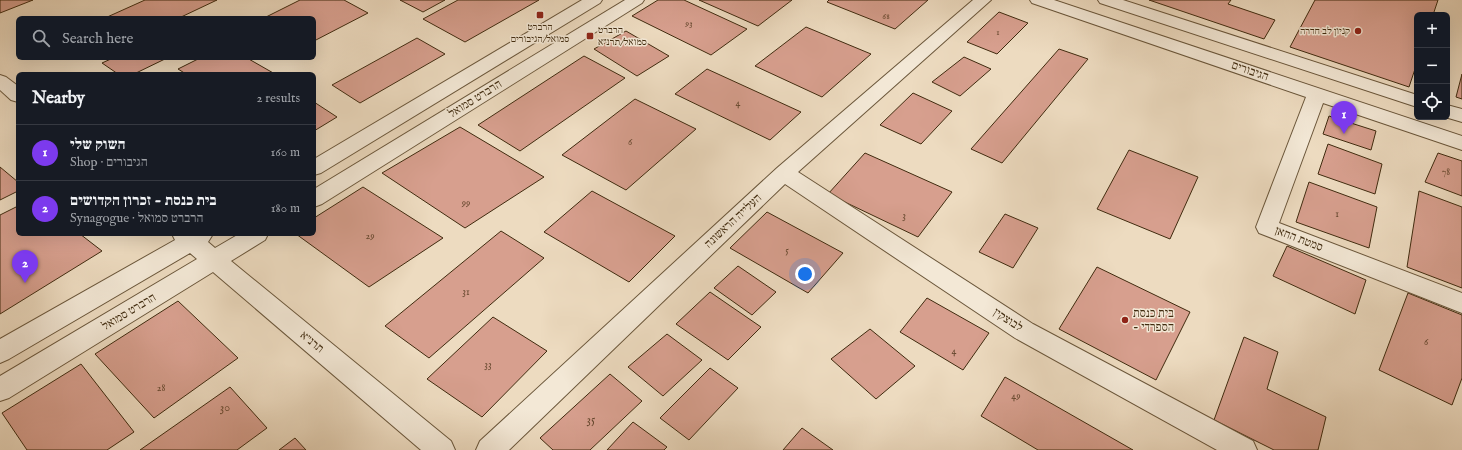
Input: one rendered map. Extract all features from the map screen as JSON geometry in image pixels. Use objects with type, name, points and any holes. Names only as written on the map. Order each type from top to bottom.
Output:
[{"type":"street","name":"הרברט סמואל","points":[[316,167],[594,0]]},
{"type":"street","name":"הרברט סמואל","points":[[316,198],[636,0]]},
{"type":"street","name":"העלייה הראשונה","points":[[490,450],[784,173],[983,0]]},
{"type":"street","name":"הגיבורים","points":[[1038,0],[1462,143]]},
{"type":"street","name":"הגיבורים","points":[[1106,0],[1414,101]]},
{"type":"street","points":[[0,81],[16,94]]},
{"type":"street","name":"סמטת החאן","points":[[1317,94],[1267,227],[1462,303]]},
{"type":"street","points":[[1450,112],[1462,116]]},
{"type":"street","name":"לבוצקין","points":[[784,173],[1024,331],[1243,450]]},
{"type":"street","points":[[0,352],[192,236]]},
{"type":"street","name":"תרנ״א","points":[[192,236],[214,261],[441,450]]},
{"type":"street","name":"הרברט סמואל","points":[[0,390],[254,236]]},
{"type":"building","points":[[0,0],[33,0],[0,13]]},
{"type":"building","points":[[145,0],[217,0],[183,16],[109,16]]},
{"type":"building","points":[[300,0],[344,0],[368,13],[316,40],[316,16],[268,16]]},
{"type":"building","points":[[400,0],[445,0],[423,12]]},
{"type":"building","points":[[458,0],[539,0],[465,42],[423,19]]},
{"type":"building","points":[[658,0],[684,0],[747,29],[711,55],[632,16]]},
{"type":"building","points":[[699,0],[792,0],[758,26]]},
{"type":"building","points":[[829,0],[928,0],[895,29],[827,2]]},
{"type":"building","points":[[1149,0],[1231,0],[1228,4],[1275,20],[1264,39]]},
{"type":"building","name":"קניון לב חדרה","points":[[1315,0],[1438,0],[1434,12],[1414,12],[1414,72],[1409,87],[1290,47]]},
{"type":"building","points":[[999,12],[1028,23],[997,54],[967,42]]},
{"type":"building","points":[[806,27],[871,54],[822,97],[755,66]]},
{"type":"building","points":[[626,31],[669,56],[637,76],[594,49]]},
{"type":"building","points":[[417,38],[445,54],[360,103],[332,85]]},
{"type":"building","points":[[1059,49],[1088,59],[1002,163],[971,149]]},
{"type":"building","points":[[584,56],[625,78],[520,151],[478,125]]},
{"type":"building","points":[[964,57],[991,69],[960,96],[932,82]]},
{"type":"building","points":[[109,60],[163,60],[138,72],[115,72],[102,63]]},
{"type":"building","points":[[196,60],[250,60],[272,72],[183,72],[178,69]]},
{"type":"building","points":[[707,69],[801,112],[770,140],[675,94]]},
{"type":"building","points":[[1462,74],[1462,99],[1456,97]]},
{"type":"building","points":[[913,93],[952,111],[921,144],[880,125]]},
{"type":"building","points":[[635,99],[696,129],[626,190],[562,155]]},
{"type":"building","points":[[316,103],[337,117],[316,130]]},
{"type":"building","points":[[1329,116],[1376,131],[1371,150],[1323,134]]},
{"type":"building","points":[[460,127],[544,177],[465,228],[382,173]]},
{"type":"building","points":[[1328,144],[1382,164],[1375,194],[1318,174]]},
{"type":"building","points":[[1129,150],[1198,177],[1170,239],[1097,209]]},
{"type":"building","points":[[865,153],[952,192],[918,237],[828,194]]},
{"type":"building","points":[[1438,153],[1462,161],[1462,196],[1425,182]]},
{"type":"building","points":[[0,167],[16,180],[16,192],[0,200]]},
{"type":"building","points":[[1309,182],[1377,207],[1369,248],[1296,222]]},
{"type":"building","points":[[363,187],[443,238],[369,287],[299,236],[316,236],[316,217]]},
{"type":"building","points":[[592,191],[675,236],[629,282],[544,232]]},
{"type":"building","points":[[1419,191],[1462,207],[1462,288],[1407,267]]},
{"type":"building","points":[[16,207],[16,236],[83,236],[102,251],[0,314],[0,215]]},
{"type":"building","points":[[767,212],[843,253],[808,293],[730,248]]},
{"type":"building","points":[[1005,214],[1038,228],[1013,268],[979,252]]},
{"type":"building","points":[[501,231],[544,258],[429,358],[385,326]]},
{"type":"building","points":[[1287,246],[1366,280],[1355,314],[1273,276]]},
{"type":"building","points":[[738,266],[776,292],[752,315],[714,288]]},
{"type":"building","name":"בית כנסת - הספרדי","points":[[1097,267],[1190,312],[1156,380],[1059,329]]},
{"type":"building","points":[[710,292],[761,327],[728,360],[676,324]]},
{"type":"building","points":[[1408,293],[1462,315],[1462,378],[1452,405],[1379,370]]},
{"type":"building","points":[[927,298],[989,333],[963,370],[900,332]]},
{"type":"building","points":[[178,301],[238,358],[154,418],[95,354]]},
{"type":"building","points":[[493,317],[547,351],[482,417],[427,379]]},
{"type":"building","points":[[870,329],[915,366],[876,399],[831,359]]},
{"type":"building","points":[[667,334],[702,360],[663,396],[628,367]]},
{"type":"building","points":[[1244,337],[1278,352],[1267,389],[1326,417],[1318,450],[1274,450],[1214,420]]},
{"type":"building","points":[[81,364],[134,432],[107,450],[27,450],[2,413]]},
{"type":"building","points":[[710,368],[738,388],[689,440],[660,418]]},
{"type":"building","points":[[610,374],[642,401],[590,450],[553,450],[540,438]]},
{"type":"building","points":[[1005,377],[1133,450],[1038,450],[981,416]]},
{"type":"building","points":[[230,387],[267,428],[237,450],[140,450]]},
{"type":"building","points":[[633,422],[667,447],[664,450],[607,450]]},
{"type":"building","points":[[802,428],[833,450],[783,450]]},
{"type":"building","points":[[295,438],[306,450],[279,450]]},
{"type":"place","name":"הרברט סמואל/הגיבורים","points":[[540,15]]},
{"type":"place","name":"קניון לב חדרה","points":[[1358,31]]},
{"type":"place","name":"הרברט סמואל/תרנ״א","points":[[590,36]]},
{"type":"place","name":"השוק שלי","points":[[1344,134]]},
{"type":"place","name":"בית כנסת - זכרון הקדושים","points":[[25,283]]},
{"type":"place","name":"בית כנסת - הספרדי","points":[[1125,320]]}]
